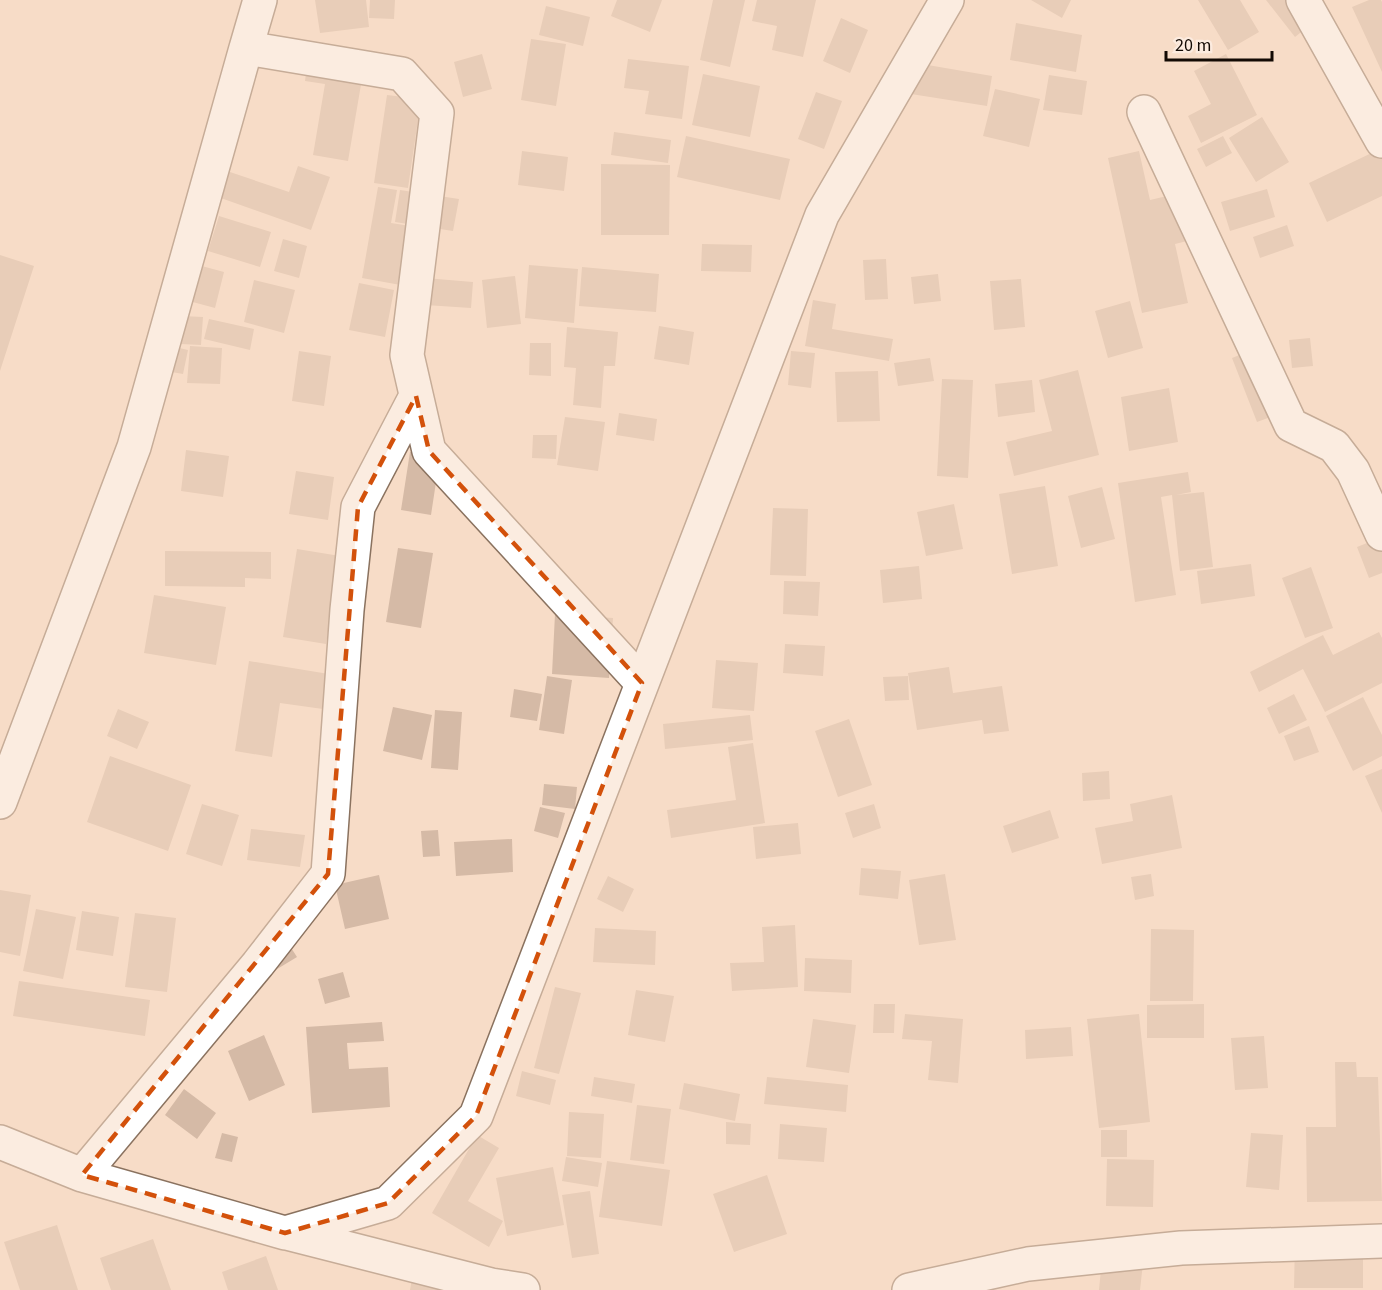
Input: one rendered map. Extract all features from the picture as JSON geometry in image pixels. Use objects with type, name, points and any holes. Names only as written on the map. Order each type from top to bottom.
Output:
[{"type":"street","points":[[0,802],[134,447],[260,0]]},
{"type":"street","points":[[285,1233],[388,1203],[476,1116],[822,215],[947,0]]},
{"type":"street","points":[[1303,0],[1382,141]]},
{"type":"street","points":[[246,48],[402,74],[437,113],[406,355],[429,451],[642,683]]},
{"type":"street","points":[[1144,112],[1291,425],[1334,446],[1353,471],[1382,534]]},
{"type":"street","points":[[82,1175],[258,964],[328,874],[347,610],[358,507],[416,396]]},
{"type":"street","points":[[0,1142],[82,1175],[285,1233],[491,1285],[523,1290]]},
{"type":"street","points":[[909,1290],[1034,1277],[1181,1248],[1382,1240]]},
{"type":"highlighted area","points":[[416,396],[429,451],[642,683],[476,1116],[388,1203],[285,1233],[82,1175],[328,874],[358,507]]},
{"type":"building","points":[[315,0],[366,0],[369,27],[320,33]]},
{"type":"building","points":[[370,0],[395,0],[394,19],[369,18]]},
{"type":"building","points":[[617,0],[662,0],[650,32],[611,16]]},
{"type":"building","points":[[713,0],[745,0],[730,67],[700,60]]},
{"type":"building","points":[[757,0],[816,0],[803,57],[772,50],[777,26],[752,21]]},
{"type":"building","points":[[1031,0],[1071,0],[1062,18]]},
{"type":"building","points":[[1198,0],[1240,0],[1259,32],[1228,50]]},
{"type":"building","points":[[1266,0],[1307,0],[1320,17],[1295,37]]},
{"type":"building","points":[[1369,0],[1381,0],[1382,2],[1382,72],[1352,7]]},
{"type":"building","points":[[546,6],[590,17],[583,46],[539,35]]},
{"type":"building","points":[[841,18],[868,30],[850,73],[823,61]]},
{"type":"building","points":[[1016,23],[1082,35],[1076,72],[1010,60]]},
{"type":"building","points":[[531,39],[566,44],[556,106],[521,100]]},
{"type":"building","points":[[309,51],[365,61],[348,161],[313,155],[325,84],[305,81]]},
{"type":"building","points":[[482,54],[492,89],[463,97],[454,62]]},
{"type":"building","points":[[1226,54],[1257,115],[1201,143],[1188,116],[1211,104],[1194,71]]},
{"type":"building","points":[[628,59],[689,66],[682,119],[645,114],[649,91],[624,88]]},
{"type":"building","points":[[916,63],[992,76],[987,106],[911,94]]},
{"type":"building","points":[[703,74],[760,86],[750,137],[692,125]]},
{"type":"building","points":[[1049,75],[1087,81],[1082,115],[1043,110]]},
{"type":"building","points":[[995,89],[1040,99],[1029,147],[983,136]]},
{"type":"building","points":[[816,92],[842,101],[824,149],[798,139]]},
{"type":"building","points":[[387,95],[421,99],[408,188],[374,183]]},
{"type":"building","points":[[1262,117],[1289,162],[1256,182],[1229,138]]},
{"type":"building","points":[[614,132],[671,140],[668,163],[611,155]]},
{"type":"building","points":[[686,136],[790,159],[780,200],[677,177]]},
{"type":"building","points":[[1223,136],[1232,153],[1206,167],[1197,149]]},
{"type":"building","points":[[1382,148],[1382,196],[1327,222],[1309,183]]},
{"type":"building","points":[[522,151],[568,157],[564,191],[518,185]]},
{"type":"building","points":[[1139,151],[1150,200],[1184,192],[1195,239],[1175,244],[1188,303],[1142,313],[1108,158]]},
{"type":"building","points":[[601,164],[670,165],[669,235],[601,235]]},
{"type":"building","points":[[298,166],[330,177],[311,230],[218,197],[227,171],[289,192]]},
{"type":"building","points":[[378,187],[397,190],[391,223],[417,227],[406,286],[362,278]]},
{"type":"building","points":[[1267,189],[1275,217],[1230,231],[1221,202]]},
{"type":"building","points":[[400,190],[459,199],[453,231],[395,222]]},
{"type":"building","points":[[219,216],[271,232],[260,267],[208,251]]},
{"type":"building","points":[[1287,225],[1294,246],[1260,258],[1253,237]]},
{"type":"building","points":[[283,239],[307,246],[299,278],[274,271]]},
{"type":"building","points":[[702,244],[752,245],[751,272],[701,271]]},
{"type":"building","points":[[0,255],[34,266],[0,371]]},
{"type":"building","points":[[886,259],[888,299],[865,300],[863,260]]},
{"type":"building","points":[[198,265],[224,272],[215,308],[189,301]]},
{"type":"building","points":[[529,265],[578,269],[574,323],[525,318]]},
{"type":"building","points":[[582,267],[659,274],[656,312],[579,306]]},
{"type":"building","points":[[938,274],[941,301],[914,304],[911,277]]},
{"type":"building","points":[[515,276],[521,324],[487,328],[482,280]]},
{"type":"building","points":[[413,277],[473,282],[471,308],[410,304]]},
{"type":"building","points":[[1021,279],[1025,327],[994,330],[990,281]]},
{"type":"building","points":[[254,280],[295,290],[284,333],[244,322]]},
{"type":"building","points":[[359,283],[394,290],[385,337],[349,330]]},
{"type":"building","points":[[813,300],[836,304],[832,329],[893,339],[889,361],[805,346]]},
{"type":"building","points":[[1130,301],[1143,348],[1108,358],[1095,311]]},
{"type":"building","points":[[182,316],[203,317],[201,345],[181,344]]},
{"type":"building","points":[[209,319],[254,329],[250,350],[204,339]]},
{"type":"building","points":[[659,326],[694,332],[689,365],[654,359]]},
{"type":"building","points":[[567,327],[618,332],[615,366],[604,366],[601,408],[573,405],[576,368],[564,367]]},
{"type":"building","points":[[1310,338],[1313,366],[1292,368],[1289,340]]},
{"type":"building","points":[[530,343],[551,343],[551,376],[529,375]]},
{"type":"building","points":[[171,346],[188,350],[183,374],[166,371]]},
{"type":"building","points":[[190,346],[222,348],[220,384],[187,383]]},
{"type":"building","points":[[1257,348],[1282,413],[1257,422],[1232,358]]},
{"type":"building","points":[[299,351],[331,356],[324,406],[292,401]]},
{"type":"building","points":[[791,351],[815,353],[811,388],[788,385]]},
{"type":"building","points":[[930,358],[934,381],[898,386],[894,363]]},
{"type":"building","points":[[1078,370],[1099,455],[1014,476],[1006,442],[1052,431],[1039,380]]},
{"type":"building","points":[[878,371],[880,421],[837,422],[835,372]]},
{"type":"building","points":[[942,379],[973,380],[968,478],[937,476]]},
{"type":"building","points":[[1032,380],[1035,412],[998,417],[995,384]]},
{"type":"building","points":[[1169,388],[1178,442],[1129,451],[1121,397]]},
{"type":"building","points":[[619,413],[657,419],[654,441],[616,435]]},
{"type":"building","points":[[565,417],[605,422],[598,471],[557,465]]},
{"type":"building","points":[[533,435],[557,435],[556,459],[532,458]]},
{"type":"building","points":[[186,450],[229,456],[223,497],[181,491]]},
{"type":"building","points":[[410,452],[440,456],[431,515],[401,510]]},
{"type":"building","points":[[296,471],[334,477],[328,520],[289,514]]},
{"type":"building","points":[[1188,472],[1191,492],[1176,495],[1204,492],[1213,567],[1180,571],[1172,495],[1161,497],[1176,595],[1135,602],[1118,483]]},
{"type":"building","points":[[1045,486],[1058,566],[1012,574],[999,494]]},
{"type":"building","points":[[1102,487],[1115,539],[1081,548],[1068,496]]},
{"type":"building","points":[[954,504],[963,549],[926,556],[917,512]]},
{"type":"building","points":[[773,508],[808,509],[806,576],[770,575]]},
{"type":"building","points":[[1382,537],[1382,573],[1369,578],[1357,547]]},
{"type":"building","points":[[398,548],[433,553],[421,628],[386,622]]},
{"type":"building","points":[[297,549],[340,556],[326,644],[283,637]]},
{"type":"building","points":[[165,551],[271,552],[271,579],[245,578],[245,587],[165,586]]},
{"type":"building","points":[[1251,564],[1255,596],[1201,604],[1197,571]]},
{"type":"building","points":[[919,566],[922,599],[883,603],[880,570]]},
{"type":"building","points":[[1311,567],[1333,628],[1305,638],[1282,578]]},
{"type":"building","points":[[784,581],[820,582],[818,616],[783,614]]},
{"type":"building","points":[[154,595],[226,607],[216,665],[144,653]]},
{"type":"building","points":[[555,614],[613,618],[609,678],[552,674]]},
{"type":"building","points":[[1379,632],[1382,638],[1382,683],[1325,712],[1303,669],[1259,692],[1250,672],[1323,635],[1333,655]]},
{"type":"building","points":[[785,644],[825,646],[823,676],[783,673]]},
{"type":"building","points":[[716,660],[758,663],[754,711],[712,708]]},
{"type":"building","points":[[249,661],[335,675],[330,710],[280,703],[272,757],[235,751]]},
{"type":"building","points":[[949,667],[953,693],[1002,686],[1009,731],[984,734],[982,720],[917,730],[908,673]]},
{"type":"building","points":[[547,676],[572,680],[564,734],[539,730]]},
{"type":"building","points":[[908,676],[909,700],[885,701],[883,677]]},
{"type":"building","points":[[514,689],[542,694],[537,721],[510,717]]},
{"type":"building","points":[[1294,694],[1307,720],[1279,734],[1267,708]]},
{"type":"building","points":[[1363,697],[1382,735],[1382,756],[1353,771],[1326,716]]},
{"type":"building","points":[[393,707],[432,715],[422,760],[383,751]]},
{"type":"building","points":[[118,709],[149,722],[137,749],[107,736]]},
{"type":"building","points":[[435,710],[462,712],[458,770],[431,768]]},
{"type":"building","points":[[750,715],[753,740],[665,749],[663,724]]},
{"type":"building","points":[[849,719],[872,785],[838,797],[815,731]]},
{"type":"building","points":[[1309,726],[1319,752],[1294,761],[1284,736]]},
{"type":"building","points":[[753,743],[765,823],[671,838],[667,810],[736,800],[728,747]]},
{"type":"building","points":[[110,756],[191,785],[168,851],[87,822]]},
{"type":"building","points":[[1382,769],[1382,813],[1365,776]]},
{"type":"building","points":[[1109,771],[1110,799],[1083,801],[1082,773]]},
{"type":"building","points":[[544,784],[577,787],[575,809],[542,805]]},
{"type":"building","points":[[1172,795],[1182,848],[1102,864],[1095,828],[1133,821],[1130,804]]},
{"type":"building","points":[[202,804],[239,815],[222,866],[186,854]]},
{"type":"building","points":[[874,804],[881,828],[853,838],[845,813]]},
{"type":"building","points":[[540,807],[565,813],[558,838],[534,831]]},
{"type":"building","points":[[1050,810],[1059,838],[1012,853],[1003,826]]},
{"type":"building","points":[[798,823],[801,854],[756,859],[753,827]]},
{"type":"building","points":[[251,829],[305,835],[300,867],[247,860]]},
{"type":"building","points":[[438,830],[440,856],[423,857],[421,831]]},
{"type":"building","points":[[512,839],[513,872],[456,876],[454,842]]},
{"type":"building","points":[[861,868],[901,871],[898,899],[859,895]]},
{"type":"building","points":[[945,874],[956,940],[919,945],[909,880]]},
{"type":"building","points":[[1151,874],[1154,896],[1135,900],[1131,877]]},
{"type":"building","points":[[379,875],[389,919],[345,929],[335,885]]},
{"type":"building","points":[[608,876],[634,889],[623,912],[597,899]]},
{"type":"building","points":[[0,890],[31,895],[20,956],[0,952]]},
{"type":"building","points":[[36,909],[76,917],[63,979],[23,971]]},
{"type":"building","points":[[82,911],[119,917],[113,956],[76,950]]},
{"type":"building","points":[[135,913],[176,918],[167,992],[125,987]]},
{"type":"building","points":[[795,925],[798,987],[732,991],[730,963],[764,962],[762,927]]},
{"type":"building","points":[[595,928],[656,931],[655,965],[593,962]]},
{"type":"building","points":[[1151,929],[1194,930],[1193,1001],[1150,1001]]},
{"type":"building","points":[[286,940],[297,957],[259,980]]},
{"type":"building","points":[[805,958],[852,960],[851,993],[804,991]]},
{"type":"building","points":[[343,972],[350,997],[325,1004],[318,979]]},
{"type":"building","points":[[19,981],[150,1000],[145,1036],[13,1016]]},
{"type":"building","points":[[555,987],[581,993],[559,1074],[534,1068]]},
{"type":"building","points":[[636,990],[674,996],[665,1042],[628,1035]]},
{"type":"building","points":[[874,1004],[895,1004],[894,1033],[873,1033]]},
{"type":"building","points":[[1204,1004],[1204,1038],[1147,1038],[1147,1005]]},
{"type":"building","points":[[905,1014],[963,1019],[958,1083],[928,1080],[932,1041],[902,1039]]},
{"type":"building","points":[[1139,1014],[1150,1122],[1099,1128],[1087,1019]]},
{"type":"building","points":[[813,1019],[856,1025],[849,1073],[806,1067]]},
{"type":"building","points":[[382,1022],[384,1041],[347,1043],[349,1069],[388,1067],[390,1107],[312,1113],[306,1027]]},
{"type":"building","points":[[1071,1027],[1073,1056],[1026,1059],[1025,1030]]},
{"type":"building","points":[[264,1035],[285,1085],[249,1101],[228,1051]]},
{"type":"building","points":[[1264,1036],[1268,1088],[1235,1090],[1231,1038]]},
{"type":"building","points":[[1335,1062],[1356,1062],[1357,1077],[1378,1077],[1382,1201],[1307,1202],[1306,1127],[1336,1127]]},
{"type":"building","points":[[522,1071],[556,1080],[550,1105],[516,1096]]},
{"type":"building","points":[[594,1077],[635,1084],[632,1103],[591,1096]]},
{"type":"building","points":[[767,1077],[848,1085],[846,1112],[764,1104]]},
{"type":"building","points":[[684,1083],[740,1094],[735,1121],[679,1109]]},
{"type":"building","points":[[184,1089],[216,1113],[197,1139],[165,1115]]},
{"type":"building","points":[[637,1105],[671,1109],[664,1164],[630,1160]]},
{"type":"building","points":[[569,1112],[604,1114],[601,1158],[567,1156]]},
{"type":"building","points":[[726,1122],[751,1124],[750,1145],[726,1144]]},
{"type":"building","points":[[780,1124],[827,1128],[824,1162],[778,1159]]},
{"type":"building","points":[[1101,1130],[1127,1130],[1127,1157],[1101,1157]]},
{"type":"building","points":[[222,1133],[238,1137],[232,1162],[215,1158]]},
{"type":"building","points":[[1251,1133],[1283,1135],[1279,1190],[1246,1187]]},
{"type":"building","points":[[477,1135],[499,1148],[468,1201],[503,1221],[489,1247],[432,1213]]},
{"type":"building","points":[[566,1157],[602,1163],[598,1187],[562,1181]]},
{"type":"building","points":[[1107,1159],[1154,1160],[1153,1207],[1106,1206]]},
{"type":"building","points":[[607,1161],[670,1170],[662,1226],[599,1217]]},
{"type":"building","points":[[553,1167],[564,1225],[507,1236],[496,1178]]},
{"type":"building","points":[[767,1175],[787,1234],[734,1252],[713,1194]]},
{"type":"building","points":[[590,1191],[599,1254],[572,1258],[562,1195]]},
{"type":"building","points":[[57,1225],[78,1290],[20,1290],[4,1242]]},
{"type":"building","points":[[153,1239],[171,1290],[111,1290],[100,1258]]},
{"type":"building","points":[[1295,1242],[1363,1244],[1363,1288],[1294,1288]]},
{"type":"building","points":[[266,1256],[278,1290],[228,1290],[222,1272]]},
{"type":"building","points":[[1102,1259],[1143,1263],[1140,1290],[1099,1290]]},
{"type":"building","points":[[413,1273],[492,1290],[410,1290]]}]
